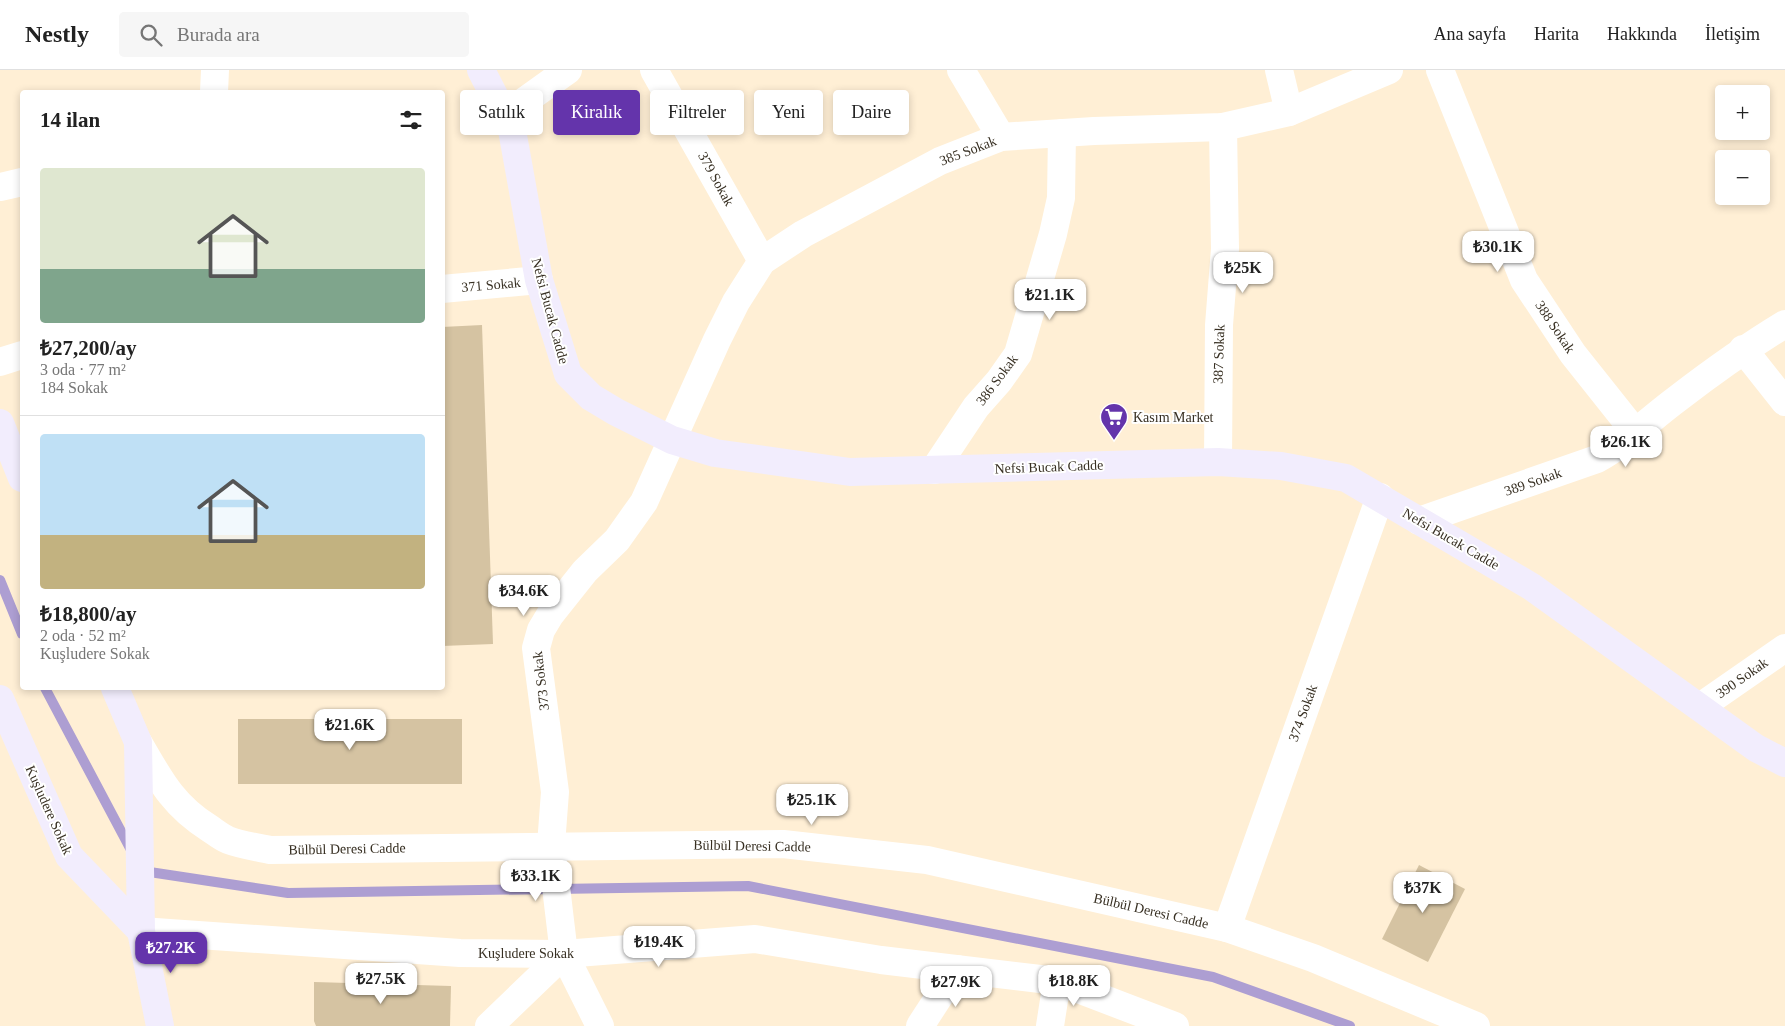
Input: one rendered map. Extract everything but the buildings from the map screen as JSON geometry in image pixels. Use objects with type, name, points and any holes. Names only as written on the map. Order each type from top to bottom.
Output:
[{"type":"street","points":[[214,90],[215,70]]},
{"type":"street","name":"Nefsi Bucak Cadde","points":[[481,70],[492,90]]},
{"type":"street","points":[[540,90],[568,70]]},
{"type":"street","name":"379 Sokak","points":[[654,70],[762,261]]},
{"type":"street","points":[[961,70],[1001,137]]},
{"type":"street","points":[[1279,70],[1289,112]]},
{"type":"street","name":"385 Sokak","points":[[672,440],[732,310],[762,261],[803,234],[940,161],[1001,137],[1222,127],[1289,112],[1389,70]]},
{"type":"street","name":"388 Sokak","points":[[1440,70],[1524,280],[1573,354],[1635,432]]},
{"type":"street","name":"387 Sokak","points":[[1218,462],[1220,325],[1225,249],[1222,127]]},
{"type":"street","name":"386 Sokak","points":[[934,470],[976,407],[999,381],[1018,354],[1028,325],[1057,216],[1060,198],[1062,133]]},
{"type":"street","name":"Nefsi Bucak Cadde","points":[[513,135],[539,280],[568,374],[599,402],[672,440],[715,454],[850,472],[1218,462],[1281,466],[1346,478],[1532,587],[1756,748],[1785,763]]},
{"type":"street","points":[[0,187],[20,182]]},
{"type":"street","name":"371 Sokak","points":[[445,289],[539,280]]},
{"type":"street","name":"389 Sokak","points":[[1419,521],[1597,460],[1618,448],[1635,432],[1743,350],[1785,324]]},
{"type":"street","points":[[1743,350],[1785,402]]},
{"type":"street","points":[[0,362],[20,356]]},
{"type":"street","points":[[0,423],[20,473]]},
{"type":"street","name":"373 Sokak","points":[[600,1026],[564,954],[551,845],[555,792],[536,648],[541,630],[585,570],[617,540],[644,502],[672,440]]},
{"type":"street","name":"374 Sokak","points":[[1226,928],[1380,497]]},
{"type":"street","name":"390 Sokak","points":[[1700,707],[1785,648]]},
{"type":"street","name":"Bülbül Deresi Cadde","points":[[116,690],[138,742],[171,797],[188,814],[228,840],[246,845],[270,850],[551,845],[783,844],[927,860],[1226,928],[1313,958],[1476,1026]]},
{"type":"street","name":"Kuşludere Sokak","points":[[0,699],[69,856],[141,931],[460,953],[564,954],[755,939],[881,960],[1057,981],[1176,1026]]},
{"type":"street","points":[[138,742],[141,931],[160,1026]]},
{"type":"street","points":[[489,1026],[564,954]]},
{"type":"street","points":[[920,1026],[957,969]]},
{"type":"street","points":[[1050,1026],[1057,981]]},
{"type":"waterway","points":[[0,580],[20,629]]},
{"type":"waterway","points":[[46,690],[131,850]]},
{"type":"waterway","points":[[143,871],[288,893],[748,886],[1213,977],[1350,1026]]},
{"type":"place","name":"Kasım Market","points":[[1114,441]]}]
